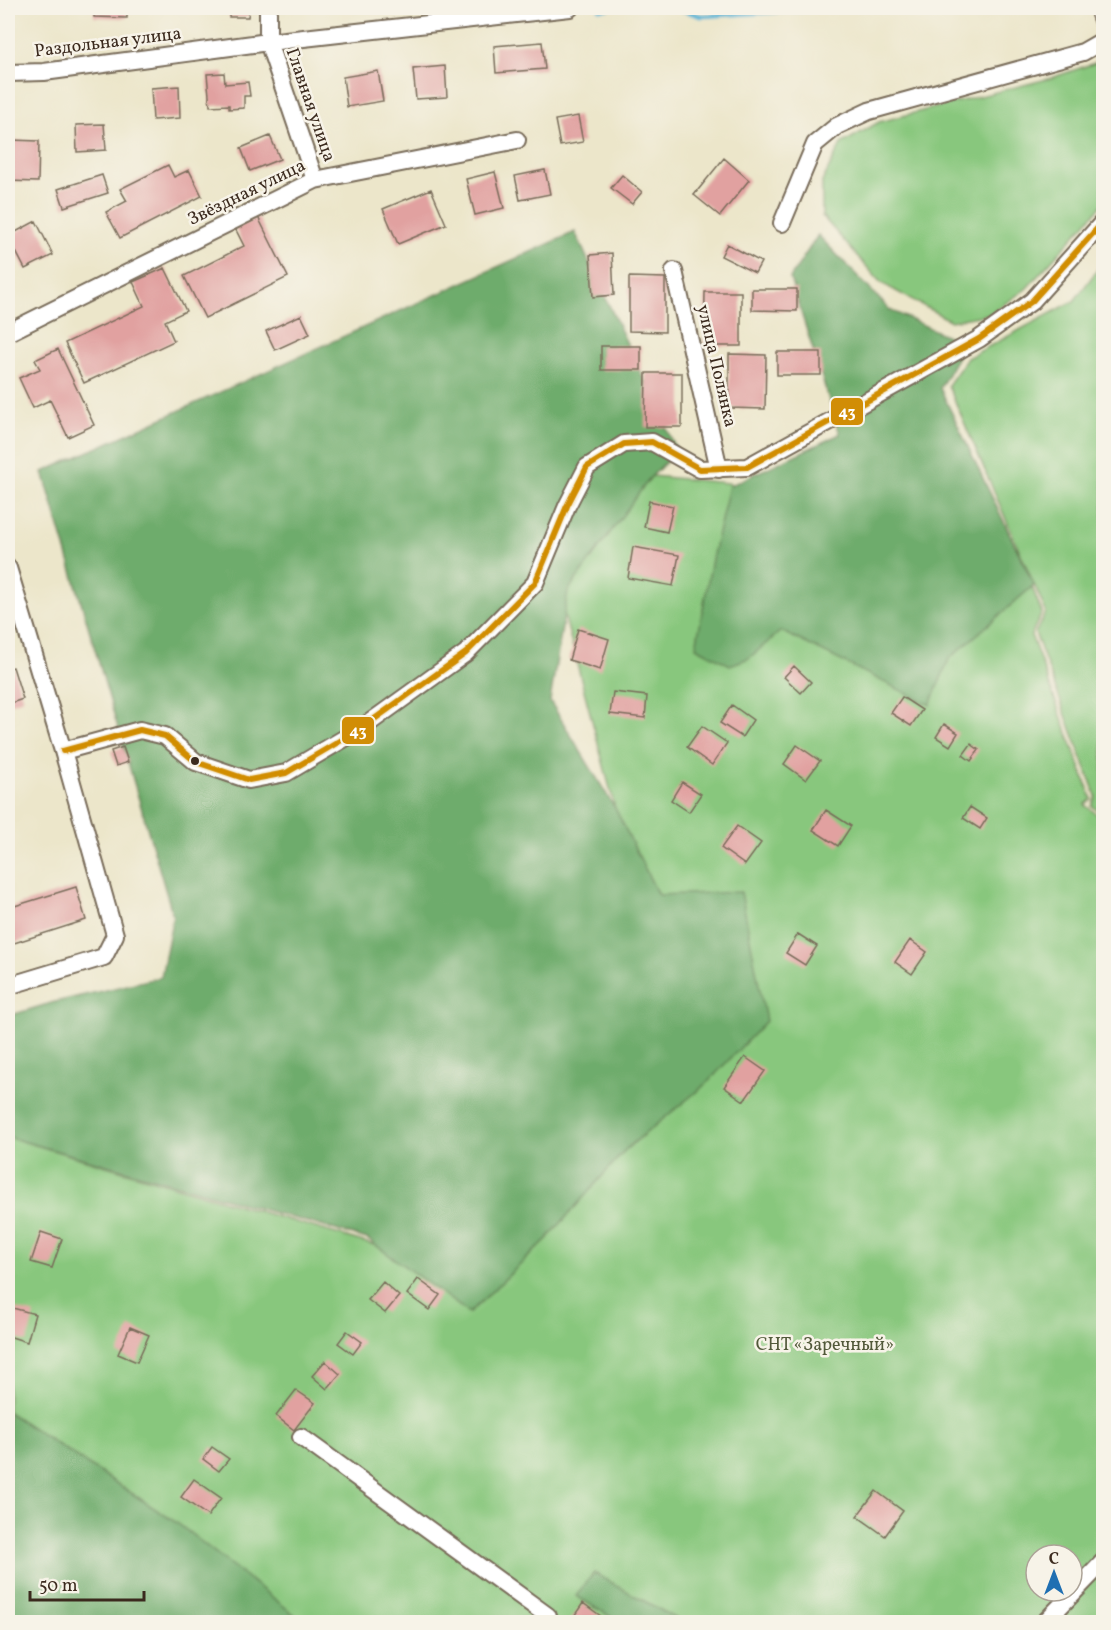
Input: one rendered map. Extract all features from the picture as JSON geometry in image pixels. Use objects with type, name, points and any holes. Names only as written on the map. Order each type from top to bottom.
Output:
[{"type":"street","name":"Главная улица","points":[[268,8],[268,42],[315,180]]},
{"type":"street","name":"Раздольная улица","points":[[8,73],[44,72],[268,42],[570,8]]},
{"type":"street","points":[[1100,8],[1104,20]]},
{"type":"street","points":[[782,223],[815,144],[837,126],[868,111],[1083,52],[1104,40]]},
{"type":"street","name":"Звёздная улица","points":[[11,331],[315,180],[517,140]]},
{"type":"street","points":[[63,752],[140,730],[165,736],[196,762],[249,780],[286,773],[363,728],[466,653],[535,583],[567,506],[587,467],[624,444],[652,442],[700,469],[719,470],[747,467],[979,339],[1032,301],[1104,221]]},
{"type":"street","name":"улица Полянка","points":[[674,271],[719,470]]},
{"type":"street","points":[[8,568],[115,935],[104,957],[8,986]]},
{"type":"street","points":[[302,1437],[548,1616],[543,1623]]},
{"type":"street","points":[[1045,1623],[1104,1561]]},
{"type":"green space","points":[[1101,61],[1104,68],[1103,204],[1026,289],[990,314],[951,321],[881,283],[822,216],[822,182],[841,144],[879,122],[1051,78]]},
{"type":"green space","points":[[575,232],[677,451],[649,479],[568,591],[550,701],[615,808],[658,895],[741,892],[766,1021],[707,1083],[625,1150],[547,1239],[469,1313],[367,1239],[8,1137],[8,1016],[51,1003],[161,977],[173,916],[43,472]]},
{"type":"green space","points":[[818,235],[890,310],[965,344],[940,388],[1034,585],[949,659],[930,705],[781,631],[749,658],[730,665],[696,647],[712,559],[729,486],[840,434],[790,278]]},
{"type":"green space","points":[[1100,266],[1104,273],[1103,814],[1092,806],[1096,796],[1035,633],[1046,612],[948,385],[967,358],[1074,301]]},
{"type":"green space","name":"СНТ «Заречный»","points":[[652,476],[728,483],[1017,547],[1042,613],[1031,635],[1092,799],[1085,805],[1103,819],[1103,1622],[682,1622],[594,1573],[577,1596],[620,1622],[295,1622],[295,1615],[177,1523],[8,1412],[8,1137],[377,1246],[469,1313],[547,1239],[625,1150],[707,1083],[658,895],[615,808],[557,588]]},
{"type":"green space","points":[[8,1412],[177,1523],[295,1615],[295,1622],[8,1622]]},
{"type":"green space","points":[[594,1573],[682,1622],[620,1622],[576,1596]]},
{"type":"building","points":[[94,8],[127,8],[127,18],[94,17]]},
{"type":"building","points":[[229,8],[249,8],[248,17],[229,17]]},
{"type":"building","points":[[542,42],[545,69],[496,73],[494,46]]},
{"type":"building","points":[[445,66],[447,97],[416,99],[413,69]]},
{"type":"building","points":[[378,71],[383,101],[347,107],[343,77]]},
{"type":"building","points":[[224,73],[225,84],[248,82],[250,96],[244,96],[244,108],[229,109],[229,105],[210,106],[207,74]]},
{"type":"building","points":[[179,86],[180,118],[153,120],[151,88]]},
{"type":"building","points":[[578,116],[583,142],[560,146],[555,120]]},
{"type":"building","points":[[104,124],[106,150],[77,152],[76,125]]},
{"type":"building","points":[[270,136],[280,159],[250,171],[241,148]]},
{"type":"building","points":[[10,140],[39,141],[38,182],[9,181]]},
{"type":"building","points":[[724,158],[749,180],[720,216],[694,195]]},
{"type":"building","points":[[168,165],[174,177],[189,170],[202,196],[120,238],[106,212],[127,201],[120,189]]},
{"type":"building","points":[[545,170],[550,194],[520,200],[515,176]]},
{"type":"building","points":[[495,172],[504,208],[475,215],[466,179]]},
{"type":"building","points":[[102,175],[108,193],[64,207],[58,189]]},
{"type":"building","points":[[622,175],[642,192],[632,204],[611,188]]},
{"type":"building","points":[[431,189],[446,224],[398,244],[383,209]]},
{"type":"building","points":[[258,217],[288,277],[205,318],[184,276],[244,246],[235,228]]},
{"type":"building","points":[[36,221],[53,255],[25,269],[8,236]]},
{"type":"building","points":[[727,244],[761,262],[755,273],[721,256]]},
{"type":"building","points":[[612,253],[614,295],[593,297],[590,255]]},
{"type":"building","points":[[165,268],[186,311],[165,321],[174,341],[84,383],[65,343],[144,306],[133,282]]},
{"type":"building","points":[[629,277],[665,278],[665,332],[629,331]]},
{"type":"building","points":[[752,289],[797,289],[797,311],[752,310]]},
{"type":"building","points":[[705,292],[741,292],[741,346],[704,346]]},
{"type":"building","points":[[301,315],[310,334],[275,350],[266,331]]},
{"type":"building","points":[[601,346],[641,346],[641,370],[601,370]]},
{"type":"building","points":[[58,349],[94,425],[68,437],[50,400],[33,408],[19,378],[40,369],[35,360]]},
{"type":"building","points":[[777,352],[821,352],[821,375],[777,375]]},
{"type":"building","points":[[729,354],[766,355],[765,409],[729,408]]},
{"type":"building","points":[[646,373],[682,373],[682,427],[645,427]]},
{"type":"building","points":[[649,501],[673,506],[667,532],[644,527]]},
{"type":"building","points":[[633,547],[679,555],[673,586],[628,578]]},
{"type":"building","points":[[578,629],[609,639],[600,670],[569,660]]},
{"type":"building","points":[[794,666],[811,682],[801,693],[784,677]]},
{"type":"building","points":[[13,667],[23,699],[8,704],[8,668]]},
{"type":"building","points":[[613,692],[647,696],[645,718],[610,714]]},
{"type":"building","points":[[902,697],[922,710],[911,726],[891,713]]},
{"type":"building","points":[[732,705],[753,720],[742,737],[720,723]]},
{"type":"building","points":[[944,724],[958,733],[950,746],[936,737]]},
{"type":"building","points":[[702,726],[727,743],[712,765],[687,747]]},
{"type":"building","points":[[971,744],[979,750],[971,761],[963,755]]},
{"type":"building","points":[[797,745],[820,761],[806,780],[784,764]]},
{"type":"building","points":[[123,747],[128,762],[116,766],[111,751]]},
{"type":"building","points":[[682,782],[701,794],[689,812],[671,800]]},
{"type":"building","points":[[970,807],[987,818],[980,829],[963,818]]},
{"type":"building","points":[[826,810],[851,826],[838,846],[813,830]]},
{"type":"building","points":[[737,826],[761,843],[745,865],[721,848]]},
{"type":"building","points":[[76,887],[86,920],[8,945],[8,908]]},
{"type":"building","points":[[798,934],[817,946],[805,965],[786,953]]},
{"type":"building","points":[[910,940],[927,952],[912,974],[895,962]]},
{"type":"building","points":[[745,1057],[765,1071],[744,1101],[724,1087]]},
{"type":"building","points":[[41,1232],[62,1239],[52,1268],[31,1262]]},
{"type":"building","points":[[418,1279],[440,1295],[429,1310],[407,1294]]},
{"type":"building","points":[[383,1282],[399,1296],[385,1313],[368,1300]]},
{"type":"building","points":[[9,1307],[35,1314],[27,1342],[8,1336]]},
{"type":"building","points":[[130,1327],[149,1335],[137,1362],[118,1354]]},
{"type":"building","points":[[347,1331],[362,1342],[353,1354],[338,1343]]},
{"type":"building","points":[[325,1361],[340,1374],[327,1389],[312,1376]]},
{"type":"building","points":[[296,1390],[315,1403],[294,1430],[276,1416]]},
{"type":"building","points":[[212,1447],[229,1459],[219,1471],[203,1459]]},
{"type":"building","points":[[194,1479],[221,1498],[208,1516],[181,1497]]},
{"type":"building","points":[[876,1491],[903,1511],[885,1536],[857,1516]]},
{"type":"building","points":[[583,1603],[605,1619],[602,1622],[570,1622]]},
{"type":"building","points":[[1104,1611],[1104,1622],[1101,1622],[1097,1619]]},
{"type":"waterway","points":[[600,9],[609,8]]},
{"type":"waterway","points":[[677,8],[701,16],[840,8]]},
{"type":"transit line","name":"43","points":[[63,751],[140,730],[165,736],[196,762],[249,780],[286,773],[362,728],[466,653],[535,583],[567,506],[587,467],[624,444],[652,442],[700,469],[747,467],[979,339],[1032,301],[1104,221]]}]
